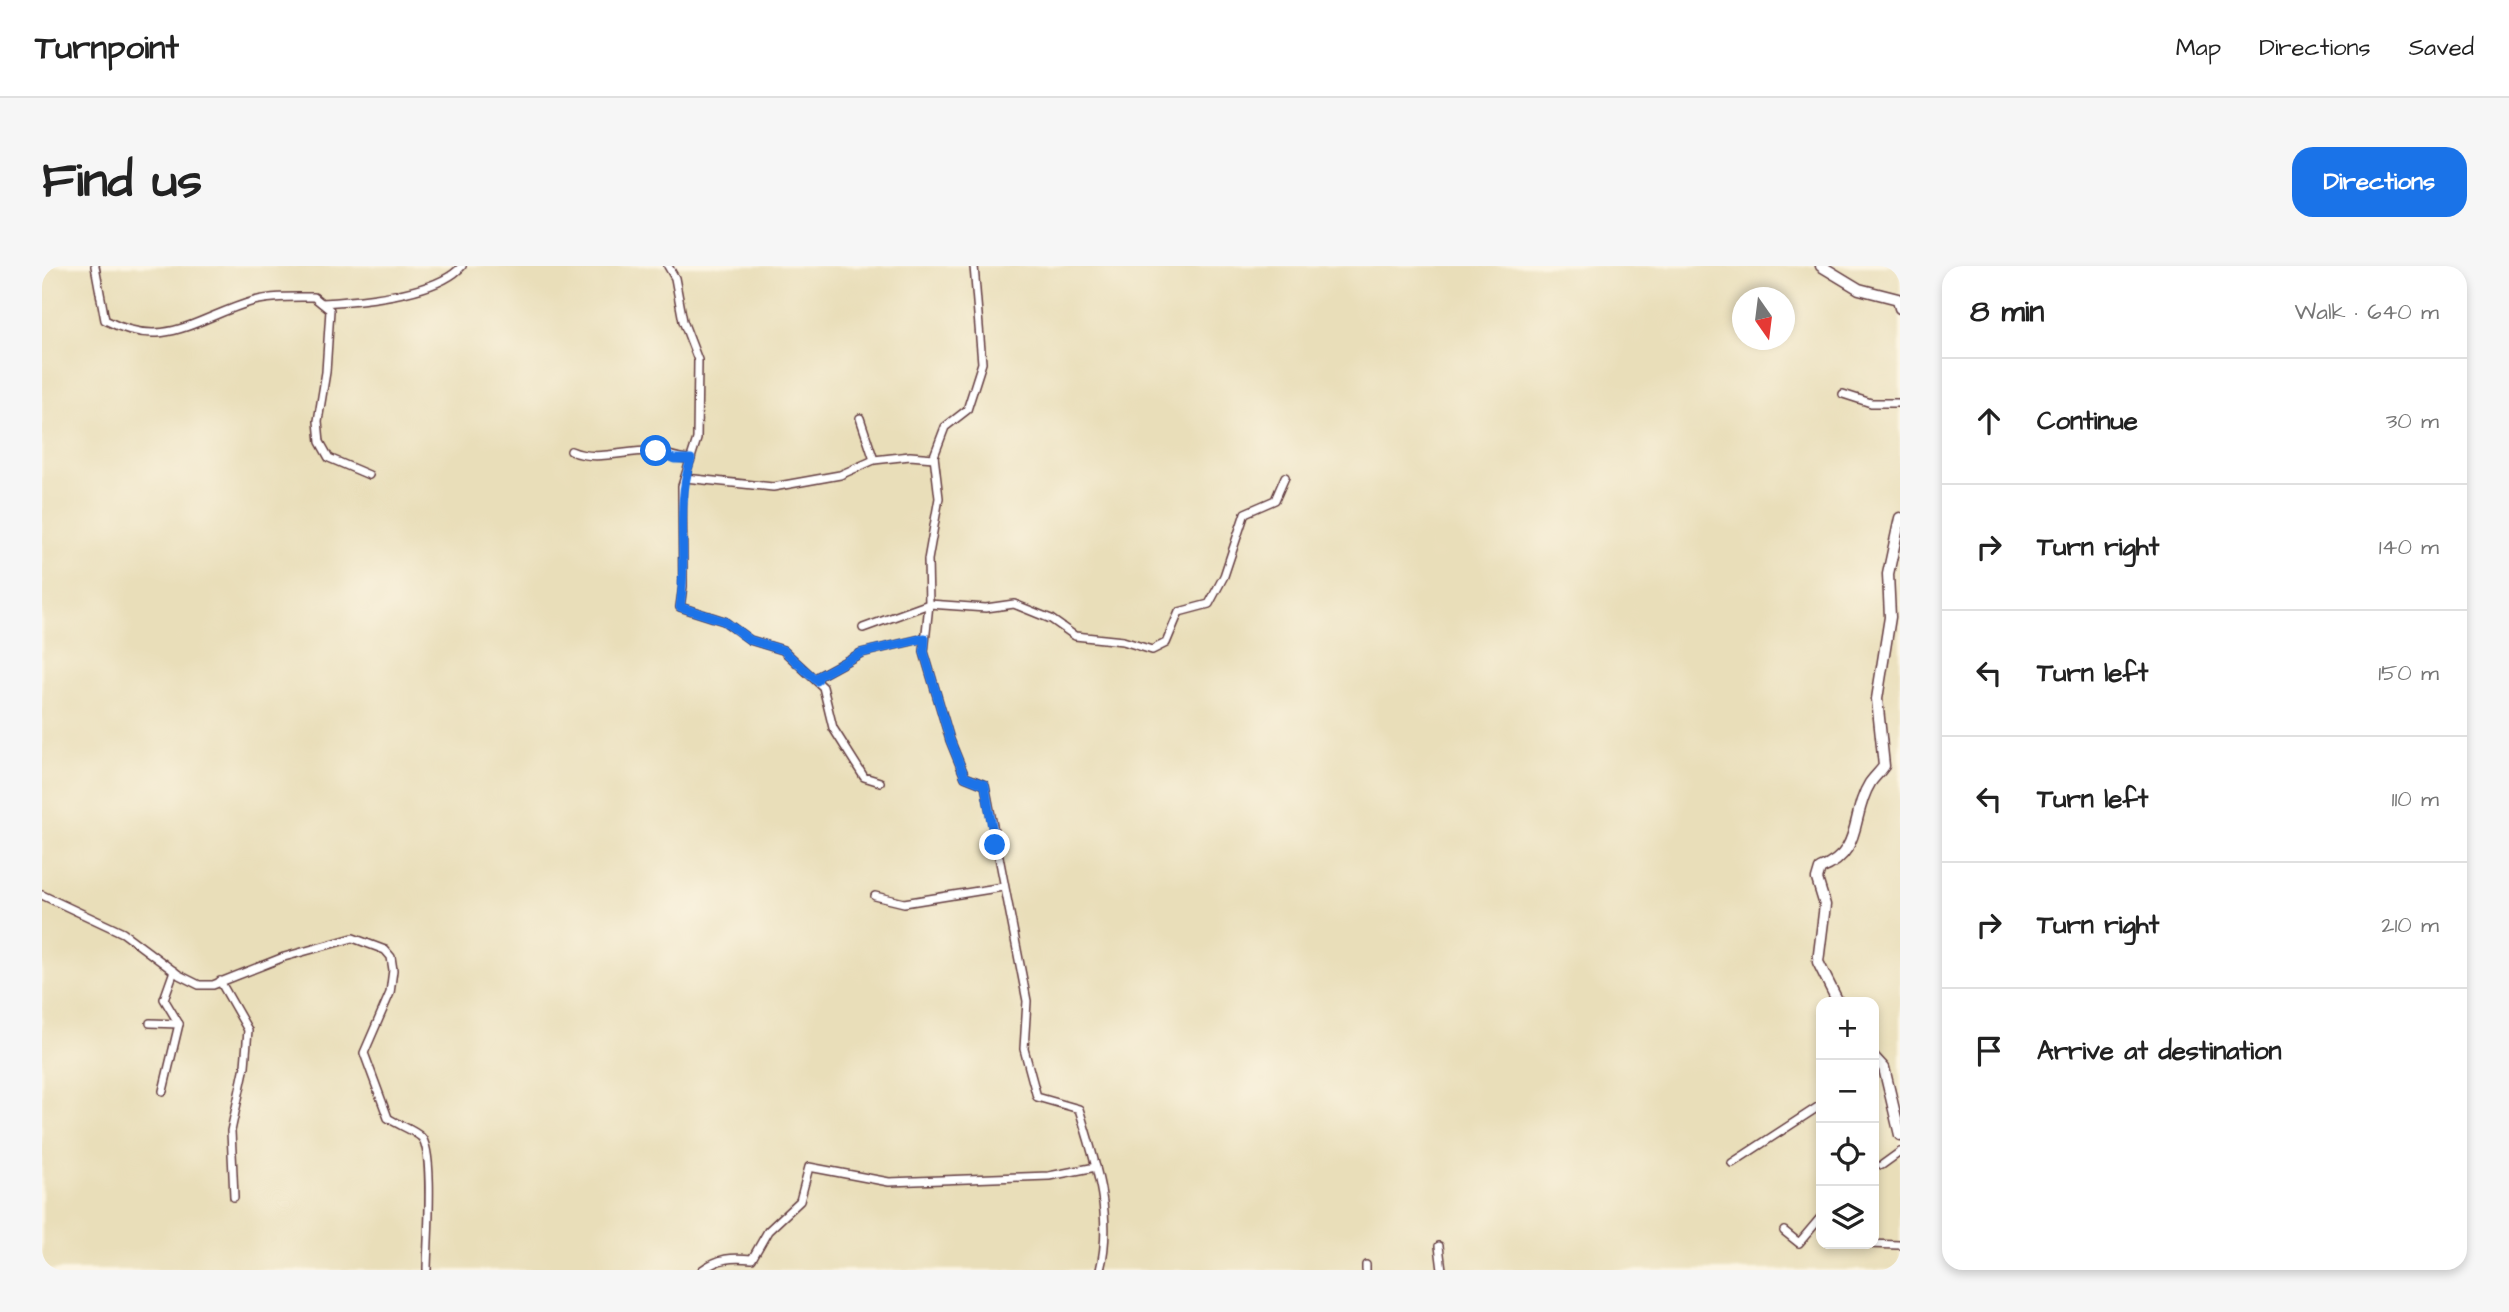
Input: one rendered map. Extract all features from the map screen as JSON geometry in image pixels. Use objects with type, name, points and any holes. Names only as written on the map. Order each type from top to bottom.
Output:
[{"type":"street","points":[[95,266],[105,320],[128,332],[178,331],[256,300],[314,297],[330,310],[326,372],[318,421],[320,442],[329,458],[369,475]]},
{"type":"street","points":[[321,303],[365,301],[400,295],[451,275],[462,266]]},
{"type":"street","points":[[668,266],[675,278],[683,321],[698,360],[697,439],[682,486],[683,586],[680,607],[724,621],[750,640],[783,650],[823,687],[832,728],[863,777],[880,782]]},
{"type":"street","points":[[974,266],[982,363],[967,410],[945,427],[934,458],[939,498],[928,561],[929,604],[924,652],[950,740],[965,777],[985,785],[1027,1001],[1024,1049],[1037,1097],[1079,1110],[1096,1167],[1104,1197],[1100,1270]]},
{"type":"street","points":[[1821,266],[1859,289],[1898,299],[1900,308]]},
{"type":"street","points":[[1843,394],[1871,403],[1900,403]]},
{"type":"street","points":[[860,418],[874,460]]},
{"type":"street","points":[[571,451],[583,456],[656,451],[674,459],[691,459]]},
{"type":"street","points":[[685,478],[773,487],[840,475],[874,460],[910,456],[934,458]]},
{"type":"street","points":[[863,628],[929,604],[986,608],[1014,604],[1051,619],[1075,636],[1123,641],[1152,650],[1166,643],[1179,612],[1209,604],[1224,576],[1245,513],[1275,500],[1285,477]]},
{"type":"street","points":[[1836,997],[1818,962],[1825,905],[1817,879],[1820,869],[1836,862],[1850,844],[1869,784],[1884,766],[1877,699],[1890,617],[1888,574],[1900,518]]},
{"type":"street","points":[[817,681],[819,676],[861,653],[925,638]]},
{"type":"street","points":[[875,895],[904,903],[1003,887]]},
{"type":"street","points":[[42,895],[123,933],[174,971],[199,985],[220,981],[284,957],[353,938],[385,950],[391,957],[393,970],[390,992],[365,1053],[388,1118],[422,1137],[426,1144],[430,1192],[427,1270]]},
{"type":"street","points":[[163,1091],[179,1024],[164,999],[174,971]]},
{"type":"street","points":[[220,981],[248,1030],[245,1066],[231,1131],[234,1198]]},
{"type":"street","points":[[150,1024],[179,1024]]},
{"type":"street","points":[[1879,1073],[1900,1135]]},
{"type":"street","points":[[1732,1163],[1816,1108]]},
{"type":"street","points":[[1882,1165],[1900,1152]]},
{"type":"street","points":[[702,1270],[716,1260],[732,1257],[752,1259],[768,1231],[800,1201],[809,1167],[889,1182],[1049,1176],[1096,1167]]},
{"type":"street","points":[[1784,1231],[1798,1243],[1816,1223]]},
{"type":"street","points":[[1879,1244],[1900,1245]]},
{"type":"street","points":[[1439,1246],[1442,1270]]},
{"type":"route","points":[[656,451],[674,459],[691,459],[682,486],[683,586],[680,607],[724,621],[750,640],[783,650],[817,681],[819,676],[861,653],[914,638],[925,638],[924,652],[950,740],[965,777],[985,785],[995,845]]}]
